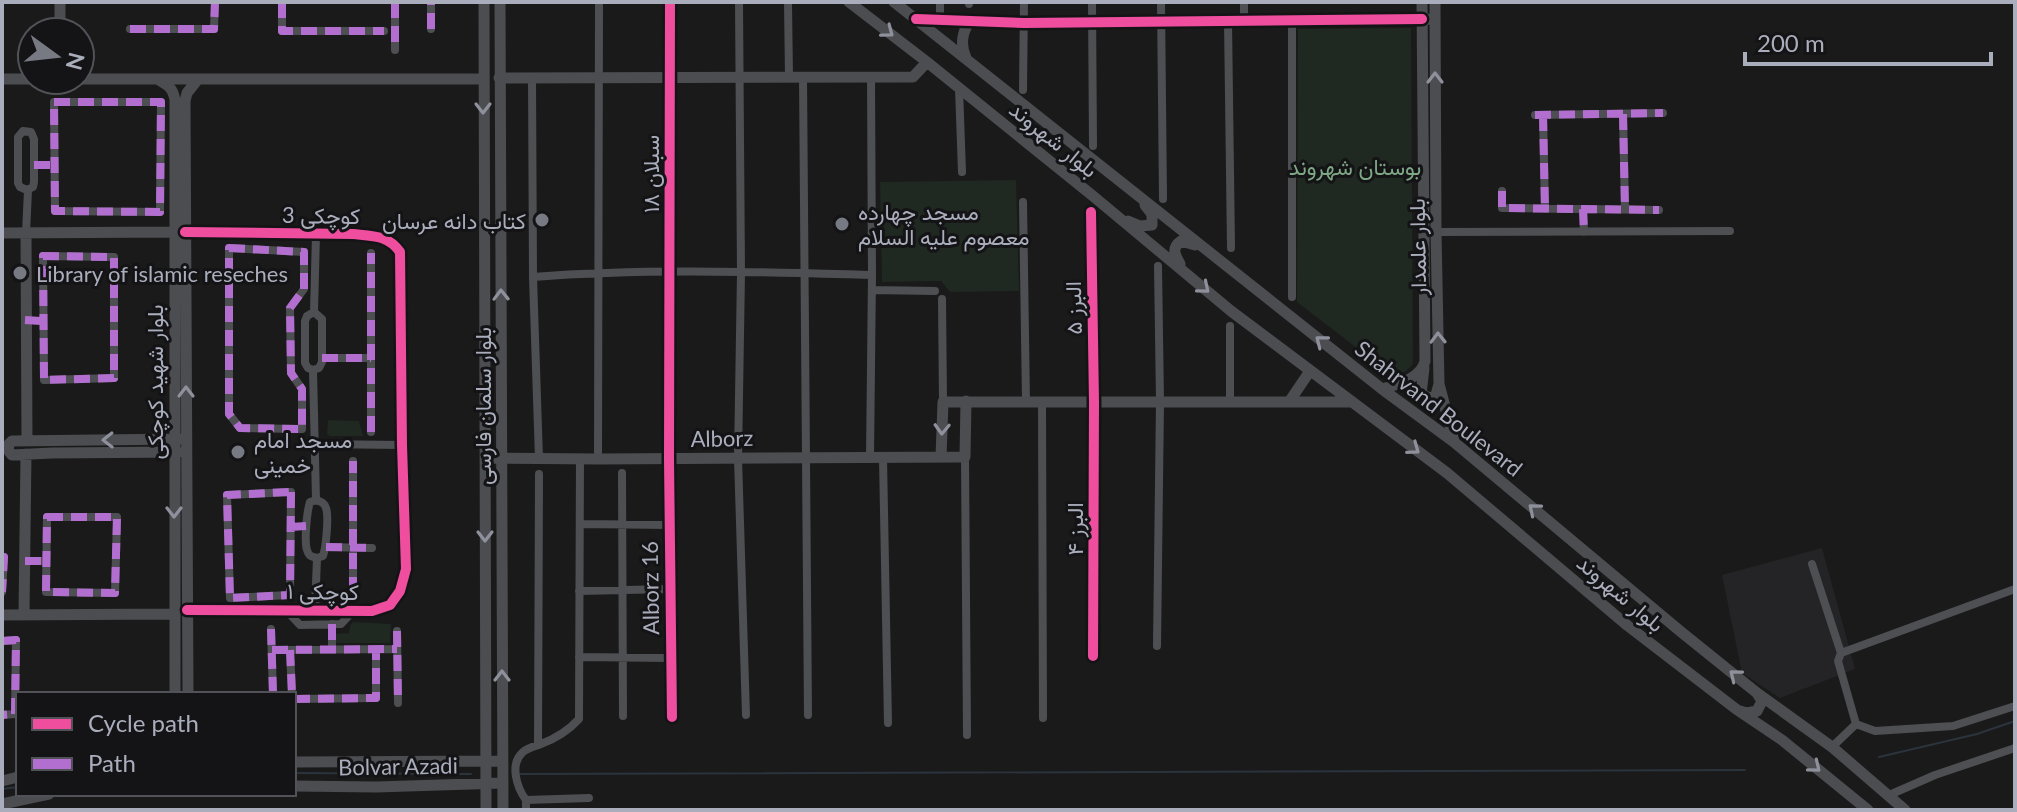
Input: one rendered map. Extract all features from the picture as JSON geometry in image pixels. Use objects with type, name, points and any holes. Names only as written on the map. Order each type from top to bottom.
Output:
[{"type":"main road","name":"بلوار سلمان فارسی","points":[[484,2],[486,810]]},
{"type":"main road","name":"بلوار سلمان فارسی","points":[[500,2],[503,810]]},
{"type":"main road","name":"بلوار شهروند","points":[[849,2],[1185,272]]},
{"type":"main road","points":[[894,2],[916,19],[1024,23],[1435,19]]},
{"type":"main road","name":"بلوار علمدار","points":[[1422,2],[1424,368],[1421,394],[1430,398],[1436,395],[1439,384]]},
{"type":"main road","name":"بلوار علمدار","points":[[1435,2],[1439,384],[1454,442]]},
{"type":"main road","name":"Shahrvand Boulevard","points":[[916,19],[1137,197],[1454,442],[1680,631],[1757,693],[1832,747],[1905,810]]},
{"type":"main road","points":[[967,60],[962,44],[970,20]]},
{"type":"main road","points":[[499,78],[913,77],[927,62]]},
{"type":"main road","points":[[96,79],[483,79]]},
{"type":"main road","points":[[157,79],[169,85],[180,100],[198,79]]},
{"type":"main road","name":"بلوار شهید کوچکی","points":[[175,692],[173,614],[180,473],[180,100]]},
{"type":"main road","points":[[1114,213],[1140,226],[1152,225],[1152,214],[1137,197]]},
{"type":"main road","points":[[2,233],[180,232]]},
{"type":"main road","points":[[26,233],[27,441]]},
{"type":"main road","points":[[1203,248],[1188,242],[1177,244],[1174,253],[1185,272],[1231,311],[1352,402]]},
{"type":"main road","points":[[1382,389],[1412,377],[1424,368]]},
{"type":"main road","points":[[1289,402],[1310,371]]},
{"type":"main road","points":[[965,457],[966,401]]},
{"type":"main road","points":[[941,457],[943,402],[1352,402]]},
{"type":"main road","name":"بلوار شهروند","points":[[1352,402],[1447,473],[1628,626],[1736,709],[1782,740],[1868,810]]},
{"type":"main road","points":[[180,439],[53,447],[12,455],[8,450],[12,441],[27,441],[53,447],[180,452]]},
{"type":"main road","points":[[24,614],[26,454]]},
{"type":"main road","name":"Alborz","points":[[485,458],[965,457]]},
{"type":"main road","name":"بلوار شهید کوچکی","points":[[180,473],[188,692]]},
{"type":"main road","points":[[2,615],[173,614]]},
{"type":"main road","points":[[1736,709],[1747,713],[1757,711],[1762,701],[1757,693]]},
{"type":"main road","points":[[485,719],[502,718]]},
{"type":"main road","points":[[1782,740],[1776,725],[1779,719],[1794,718]]},
{"type":"main road","points":[[296,762],[502,761]]},
{"type":"main road","name":"Bolvar Azadi","points":[[296,786],[503,783]]},
{"type":"main road","points":[[2,804],[40,796]]},
{"type":"street","points":[[130,29],[214,29],[215,2]]},
{"type":"street","points":[[282,2],[282,31],[384,31]]},
{"type":"street","points":[[395,2],[395,50]]},
{"type":"street","points":[[431,2],[431,29]]},
{"type":"street","points":[[598,459],[599,2]]},
{"type":"street","name":"سبلان ۱۸","points":[[669,459],[670,2]]},
{"type":"street","points":[[739,2],[741,273],[738,458],[746,715]]},
{"type":"street","points":[[788,2],[789,78]]},
{"type":"street","points":[[940,2],[940,20]]},
{"type":"street","points":[[1023,90],[1024,2]]},
{"type":"street","points":[[1092,2],[1093,146]]},
{"type":"street","points":[[1161,2],[1163,199]]},
{"type":"street","points":[[1244,2],[1244,21]]},
{"type":"street","points":[[1228,21],[1231,248]]},
{"type":"street","points":[[1292,21],[1292,297]]},
{"type":"street","points":[[532,78],[533,277],[539,459]]},
{"type":"street","points":[[803,78],[808,715]]},
{"type":"street","points":[[871,78],[872,290],[888,723]]},
{"type":"street","points":[[959,88],[962,172]]},
{"type":"street","points":[[54,102],[161,102],[160,212],[55,211],[54,165],[54,102]]},
{"type":"street","points":[[1545,209],[1539,115],[1663,113]]},
{"type":"street","points":[[1623,114],[1625,209]]},
{"type":"street","points":[[26,233],[28,190],[34,185],[34,137],[31,132],[23,131],[18,137],[18,183],[28,190]]},
{"type":"street","points":[[34,165],[54,165]]},
{"type":"street","points":[[1502,191],[1502,208],[1659,210]]},
{"type":"street","points":[[1023,202],[1026,402]]},
{"type":"street","points":[[1583,209],[1584,232]]},
{"type":"street","name":"البرز ۵","points":[[1091,212],[1094,402]]},
{"type":"street","points":[[1436,232],[1730,231]]},
{"type":"street","name":"کوچکی 3","points":[[180,232],[377,236],[393,242],[400,252],[402,445]]},
{"type":"street","points":[[314,312],[316,234]]},
{"type":"street","points":[[229,248],[304,252],[304,289],[290,308],[290,338],[291,373],[302,389],[302,429],[240,428],[229,414],[229,248]]},
{"type":"street","points":[[371,253],[371,432]]},
{"type":"street","points":[[43,256],[114,257],[114,378],[44,380],[43,321],[43,256]]},
{"type":"street","points":[[1157,646],[1158,266]]},
{"type":"street","points":[[533,277],[670,271],[872,275]]},
{"type":"street","points":[[872,290],[935,291]]},
{"type":"street","points":[[942,299],[943,402]]},
{"type":"street","points":[[314,312],[322,319],[322,358],[319,368],[313,370],[305,363],[305,321],[314,312]]},
{"type":"street","points":[[25,320],[43,321]]},
{"type":"street","points":[[1230,326],[1230,401]]},
{"type":"street","points":[[290,338],[305,338]]},
{"type":"street","points":[[322,358],[371,358]]},
{"type":"street","points":[[313,370],[316,500]]},
{"type":"street","points":[[1042,402],[1043,718]]},
{"type":"street","name":"البرز ۴","points":[[1093,656],[1094,402]]},
{"type":"street","points":[[315,444],[402,445]]},
{"type":"street","name":"کوچکی ۱","points":[[187,610],[372,611],[390,605],[400,591],[406,569],[402,445]]},
{"type":"street","points":[[965,457],[967,735]]},
{"type":"street","points":[[580,459],[579,719],[569,730],[523,751],[517,762],[519,791],[526,805],[589,798]]},
{"type":"street","name":"Alborz 16","points":[[669,459],[672,717]]},
{"type":"street","points":[[353,461],[353,593]]},
{"type":"street","points":[[622,473],[623,716]]},
{"type":"street","points":[[538,745],[539,474]]},
{"type":"street","points":[[291,492],[290,527],[290,595],[230,598],[227,495],[291,492]]},
{"type":"street","points":[[316,500],[326,508],[326,547],[323,556],[317,558],[307,550],[307,511],[310,502],[316,500]]},
{"type":"street","points":[[47,517],[117,517],[115,593],[46,592],[46,561],[47,517]]},
{"type":"street","points":[[580,524],[670,525]]},
{"type":"street","points":[[290,527],[307,526]]},
{"type":"street","points":[[326,547],[372,548]]},
{"type":"street","points":[[2,557],[2,592]]},
{"type":"street","points":[[315,610],[317,558]]},
{"type":"street","points":[[25,561],[46,561]]},
{"type":"street","points":[[1812,564],[1841,653],[1838,661],[1856,724]]},
{"type":"street","points":[[579,591],[670,589]]},
{"type":"street","points":[[1841,653],[2015,589]]},
{"type":"street","points":[[286,610],[300,625],[341,624],[353,611]]},
{"type":"street","points":[[332,624],[332,650]]},
{"type":"street","points":[[271,629],[273,692]]},
{"type":"street","points":[[397,631],[398,703]]},
{"type":"street","points":[[2,641],[16,640],[15,714],[2,715]]},
{"type":"street","points":[[296,697],[376,698],[376,649]]},
{"type":"street","points":[[272,650],[397,649]]},
{"type":"street","points":[[290,650],[293,692]]},
{"type":"street","points":[[579,657],[671,658]]},
{"type":"street","points":[[1856,724],[1875,731],[1953,726],[2015,706]]},
{"type":"street","points":[[1832,747],[1856,724]]},
{"type":"street","points":[[1887,796],[1935,775],[2015,748]]},
{"type":"shaded area","points":[[1822,548],[1855,669],[1780,698],[1742,673],[1722,575]]},
{"type":"green space","name":"بوستان شهروند","points":[[1411,28],[1413,364],[1405,372],[1392,375],[1297,302],[1298,29]]},
{"type":"green space","points":[[1016,180],[1019,291],[950,292],[941,281],[882,282],[880,182]]},
{"type":"green space","points":[[328,420],[359,421],[363,436],[330,436],[327,434]]},
{"type":"green space","points":[[353,622],[391,624],[390,643],[335,643],[335,634],[349,633]]},
{"type":"waterway","points":[[1879,757],[1977,734],[2015,721]]},
{"type":"waterway","points":[[519,774],[1745,770]]},
{"type":"waterway","points":[[296,773],[471,774]]},
{"type":"waterway","points":[[2,789],[16,787]]},
{"type":"marked path","points":[[130,29],[214,29],[215,2]]},
{"type":"marked path","points":[[282,2],[282,31],[384,31]]},
{"type":"marked path","points":[[395,2],[395,50]]},
{"type":"marked path","points":[[431,2],[431,29]]},
{"type":"marked path","points":[[54,102],[161,102],[160,212],[55,211],[54,102]]},
{"type":"marked path","points":[[1535,115],[1663,113]]},
{"type":"marked path","points":[[1623,114],[1625,209]]},
{"type":"marked path","points":[[1543,115],[1545,209]]},
{"type":"marked path","points":[[34,165],[54,165]]},
{"type":"marked path","points":[[1502,191],[1502,208],[1659,210]]},
{"type":"marked path","points":[[1583,209],[1584,232]]},
{"type":"marked path","points":[[229,248],[304,252],[304,289],[290,308],[291,373],[302,389],[302,429],[240,428],[229,414],[229,248]]},
{"type":"marked path","points":[[371,253],[371,432]]},
{"type":"marked path","points":[[43,256],[114,257],[114,378],[44,380],[43,256]]},
{"type":"marked path","points":[[25,320],[43,321]]},
{"type":"marked path","points":[[322,358],[371,358]]},
{"type":"marked path","points":[[353,461],[353,593]]},
{"type":"marked path","points":[[291,492],[290,595],[230,598],[227,495],[291,492]]},
{"type":"marked path","points":[[47,517],[117,517],[115,593],[46,592],[47,517]]},
{"type":"marked path","points":[[290,527],[307,526]]},
{"type":"marked path","points":[[326,547],[372,548]]},
{"type":"marked path","points":[[2,557],[2,592]]},
{"type":"marked path","points":[[25,561],[46,561]]},
{"type":"marked path","points":[[332,624],[332,650]]},
{"type":"marked path","points":[[271,629],[273,692]]},
{"type":"marked path","points":[[397,631],[398,703]]},
{"type":"marked path","points":[[2,641],[16,640],[15,714],[2,715]]},
{"type":"marked path","points":[[296,699],[376,698],[376,649]]},
{"type":"marked path","points":[[272,650],[397,649]]},
{"type":"marked path","points":[[290,650],[292,692]]},
{"type":"cycle path","points":[[670,2],[672,717]]},
{"type":"cycle path","points":[[916,19],[1024,23],[1422,19]]},
{"type":"cycle path","points":[[1091,212],[1093,656]]},
{"type":"cycle path","points":[[185,232],[367,235],[385,239],[400,252],[406,569],[400,591],[390,605],[372,611],[187,610]]},
{"type":"place","name":"کتاب دانه عرسان","points":[[542,220]]},
{"type":"place","name":"مسجد چهارده معصوم علیه السلام","points":[[842,224]]},
{"type":"place","name":"Library of islamic reseches","points":[[20,273]]},
{"type":"place","name":"مسجد امام خمینی","points":[[238,452]]}]
